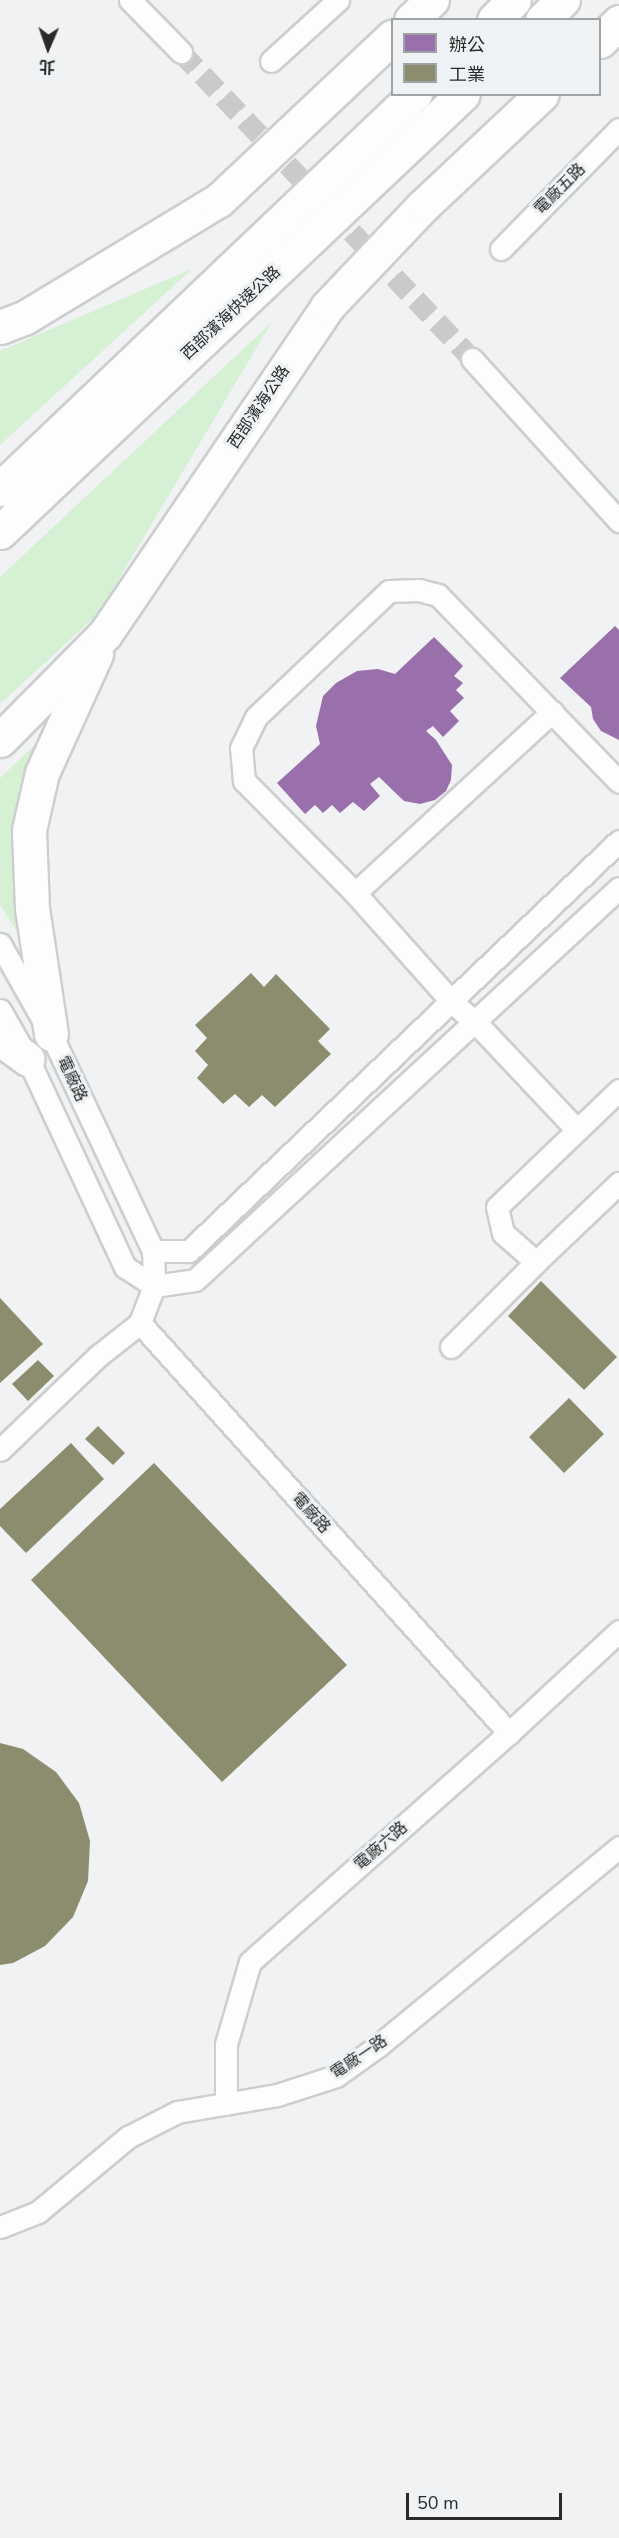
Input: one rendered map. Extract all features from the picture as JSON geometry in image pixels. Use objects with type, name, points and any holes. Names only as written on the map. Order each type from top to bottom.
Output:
[{"type":"main road","points":[[413,18],[432,0]]},
{"type":"main road","points":[[496,18],[514,0]]},
{"type":"main road","points":[[544,18],[563,0]]},
{"type":"main road","points":[[601,40],[619,22]]},
{"type":"main road","points":[[0,327],[34,312],[219,200],[391,39]]},
{"type":"main road","name":"西部濱海快速公路","points":[[0,489],[413,96]]},
{"type":"main road","name":"西部濱海快速公路","points":[[0,532],[461,96]]},
{"type":"main road","name":"西部濱海公路","points":[[0,740],[105,634],[327,307],[423,206],[540,96]]},
{"type":"main road","points":[[51,1034],[32,908],[29,830],[42,772],[105,634]]},
{"type":"main road","points":[[0,1038],[28,1059]]},
{"type":"street","points":[[130,0],[181,52]]},
{"type":"street","points":[[271,61],[338,0]]},
{"type":"street","name":"電廠五路","points":[[501,249],[619,129]]},
{"type":"street","points":[[472,359],[619,521]]},
{"type":"street","points":[[577,1130],[476,1023],[452,1002],[355,893],[244,781],[241,748],[256,717],[389,591],[419,590],[438,595],[619,782]]},
{"type":"street","points":[[355,893],[552,712]]},
{"type":"street","points":[[153,1251],[189,1251],[619,841]]},
{"type":"street","points":[[154,1286],[195,1280],[476,1023],[619,888]]},
{"type":"street","name":"電廠路","points":[[0,944],[51,1034],[153,1251],[154,1286],[140,1323],[509,1733]]},
{"type":"street","name":"電廠路","points":[[0,1010],[28,1059],[126,1267],[154,1286]]},
{"type":"street","points":[[536,1262],[503,1233],[496,1207],[619,1090]]},
{"type":"street","points":[[451,1347],[619,1183]]},
{"type":"street","points":[[0,1450],[98,1356],[140,1323]]},
{"type":"street","name":"電廠六路","points":[[226,2104],[226,2044],[249,1962],[509,1733],[619,1631]]},
{"type":"street","name":"電廠一路","points":[[0,2227],[38,2212],[128,2137],[177,2112],[277,2096],[336,2076],[378,2046],[619,1847]]},
{"type":"green space","points":[[192,269],[0,445],[0,351]]},
{"type":"green space","points":[[272,322],[98,614],[0,704],[0,577]]},
{"type":"green space","points":[[41,739],[15,880],[16,930],[0,905],[0,778]]},
{"type":"building: 辦公","points":[[615,626],[619,630],[619,740],[601,731],[593,719],[591,707],[560,678]]},
{"type":"building: 辦公","points":[[434,637],[463,666],[454,676],[463,683],[456,690],[464,698],[450,711],[459,721],[443,737],[433,726],[426,731],[436,740],[452,765],[451,780],[446,791],[435,800],[420,804],[404,801],[379,777],[370,784],[380,796],[364,811],[353,802],[340,813],[332,805],[323,813],[315,805],[305,814],[277,783],[320,744],[316,726],[323,696],[336,683],[357,671],[378,669],[395,674]]},
{"type":"building: 工業","points":[[251,973],[264,987],[276,974],[330,1029],[318,1041],[331,1054],[275,1107],[262,1095],[249,1107],[235,1094],[223,1104],[197,1078],[208,1065],[195,1051],[207,1038],[195,1025]]},
{"type":"building: 工業","points":[[541,1281],[617,1357],[584,1390],[508,1316]]},
{"type":"building: 工業","points":[[0,1298],[43,1344],[0,1383]]},
{"type":"building: 工業","points":[[38,1360],[54,1376],[28,1401],[12,1384]]},
{"type":"building: 工業","points":[[569,1398],[604,1434],[564,1473],[529,1437]]},
{"type":"building: 工業","points":[[98,1426],[125,1453],[113,1465],[85,1439]]},
{"type":"building: 工業","points":[[71,1443],[104,1479],[26,1553],[0,1526],[0,1509]]},
{"type":"building: 工業","points":[[154,1463],[347,1665],[222,1782],[31,1580]]},
{"type":"building: 工業","points":[[0,1743],[23,1749],[56,1772],[79,1803],[90,1841],[88,1881],[73,1917],[45,1946],[13,1963],[0,1965]]},
{"type":"tunnel","points":[[181,52],[472,359]]}]
